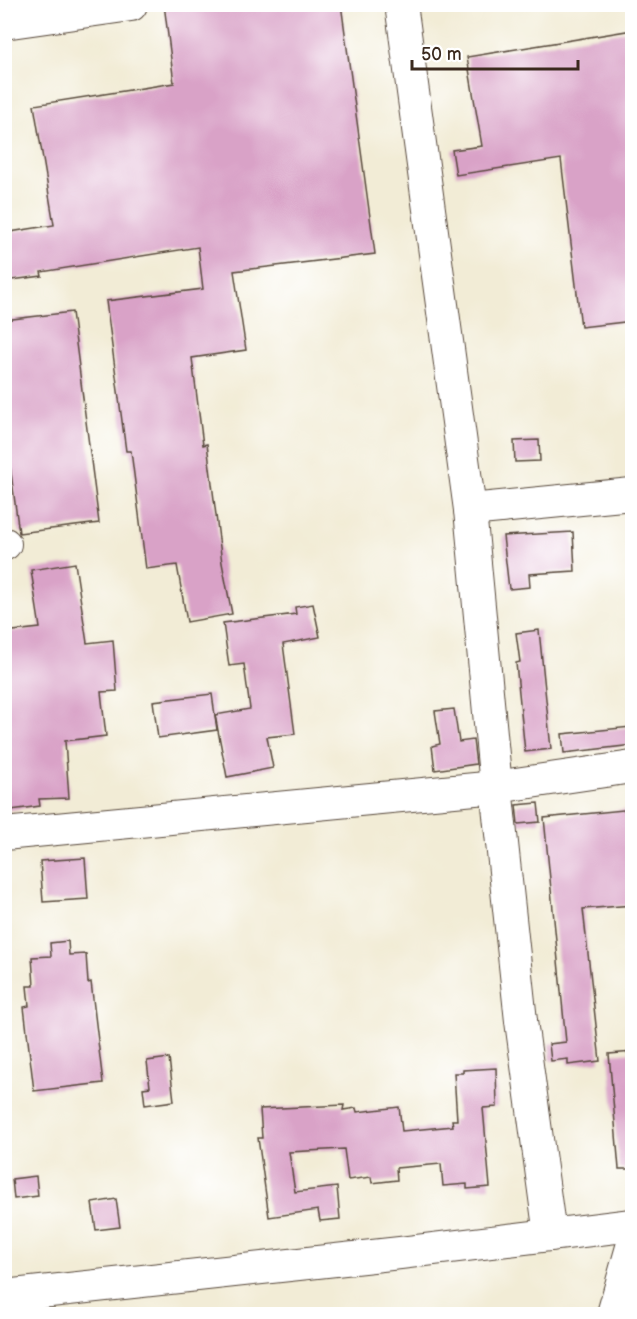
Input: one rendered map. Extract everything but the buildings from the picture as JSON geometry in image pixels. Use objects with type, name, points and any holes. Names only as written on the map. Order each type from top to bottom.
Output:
[{"type":"street","points":[[400,4],[470,510],[521,1022],[550,1235]]},
{"type":"street","points":[[4,23],[131,5]]},
{"type":"street","points":[[470,510],[633,494]]},
{"type":"street","points":[[4,834],[496,787],[633,767]]},
{"type":"street","points":[[4,1296],[633,1226]]},
{"type":"street","points":[[613,1314],[633,1247]]}]
